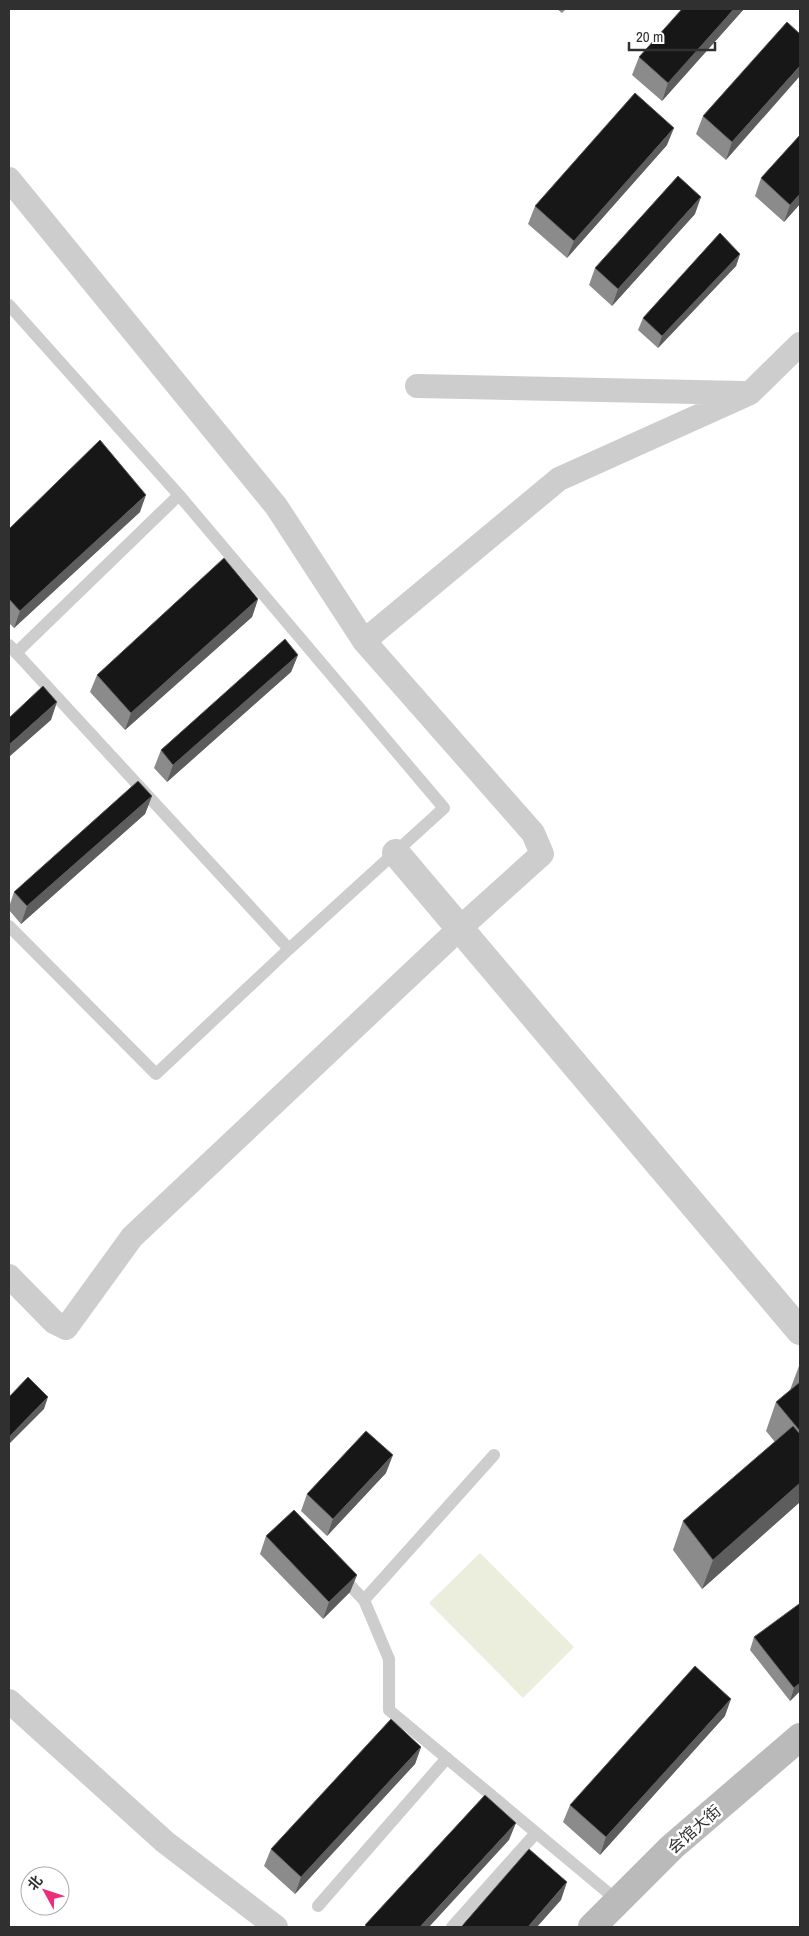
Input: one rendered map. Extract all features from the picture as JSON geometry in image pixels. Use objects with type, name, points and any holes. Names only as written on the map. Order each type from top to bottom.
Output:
[{"type":"main road","name":"会馆大街","points":[[592,1927],[672,1847],[800,1737]]},
{"type":"street","points":[[9,179],[276,506],[364,641],[533,833],[542,854],[460,928],[132,1237],[66,1328],[54,1322],[9,1276]]},
{"type":"street","points":[[364,641],[559,479],[750,393],[800,344]]},
{"type":"street","points":[[417,386],[750,393]]},
{"type":"street","points":[[396,853],[800,1330]]},
{"type":"street","points":[[9,1701],[165,1842],[276,1927]]},
{"type":"lane","points":[[9,306],[179,495],[444,808],[289,949],[156,1074],[9,926]]},
{"type":"lane","points":[[179,495],[12,649],[289,949]]},
{"type":"lane","points":[[364,1600],[494,1455]]},
{"type":"lane","points":[[332,1568],[364,1600],[389,1660],[389,1710],[618,1901]]},
{"type":"lane","points":[[318,1906],[447,1758]]},
{"type":"lane","points":[[452,1927],[536,1833]]},
{"type":"green space","points":[[480,1553],[574,1647],[523,1698],[429,1603]]},
{"type":"building","points":[[682,9],[734,9],[668,83],[639,57]]},
{"type":"building","points":[[787,22],[800,34],[800,66],[732,142],[703,116]]},
{"type":"building","points":[[635,93],[674,128],[574,241],[535,206]]},
{"type":"building","points":[[800,135],[800,194],[790,205],[761,178]]},
{"type":"building","points":[[678,176],[701,197],[618,289],[595,268]]},
{"type":"building","points":[[720,233],[740,254],[662,336],[643,318]]},
{"type":"building","points":[[100,440],[146,495],[20,611],[9,599],[9,529]]},
{"type":"building","points":[[224,558],[258,599],[131,713],[97,675]]},
{"type":"building","points":[[285,639],[298,655],[173,765],[161,750]]},
{"type":"building","points":[[43,686],[57,702],[9,745],[9,718]]},
{"type":"building","points":[[138,781],[152,796],[27,906],[14,892]]},
{"type":"building","points":[[28,1377],[48,1397],[9,1437],[9,1397]]},
{"type":"building","points":[[800,1382],[800,1431],[776,1402]]},
{"type":"building","points":[[793,1426],[800,1434],[800,1483],[713,1560],[683,1521]]},
{"type":"building","points":[[366,1431],[393,1455],[333,1519],[307,1494]]},
{"type":"building","points":[[294,1510],[357,1575],[329,1602],[266,1536]]},
{"type":"building","points":[[799,1604],[800,1683],[794,1688],[754,1637]]},
{"type":"building","points":[[695,1666],[731,1699],[606,1837],[570,1805]]},
{"type":"building","points":[[391,1719],[421,1747],[301,1877],[271,1849]]},
{"type":"building","points":[[485,1795],[516,1823],[420,1927],[367,1927],[365,1925]]},
{"type":"building","points":[[529,1849],[567,1882],[528,1927],[461,1927]]}]
